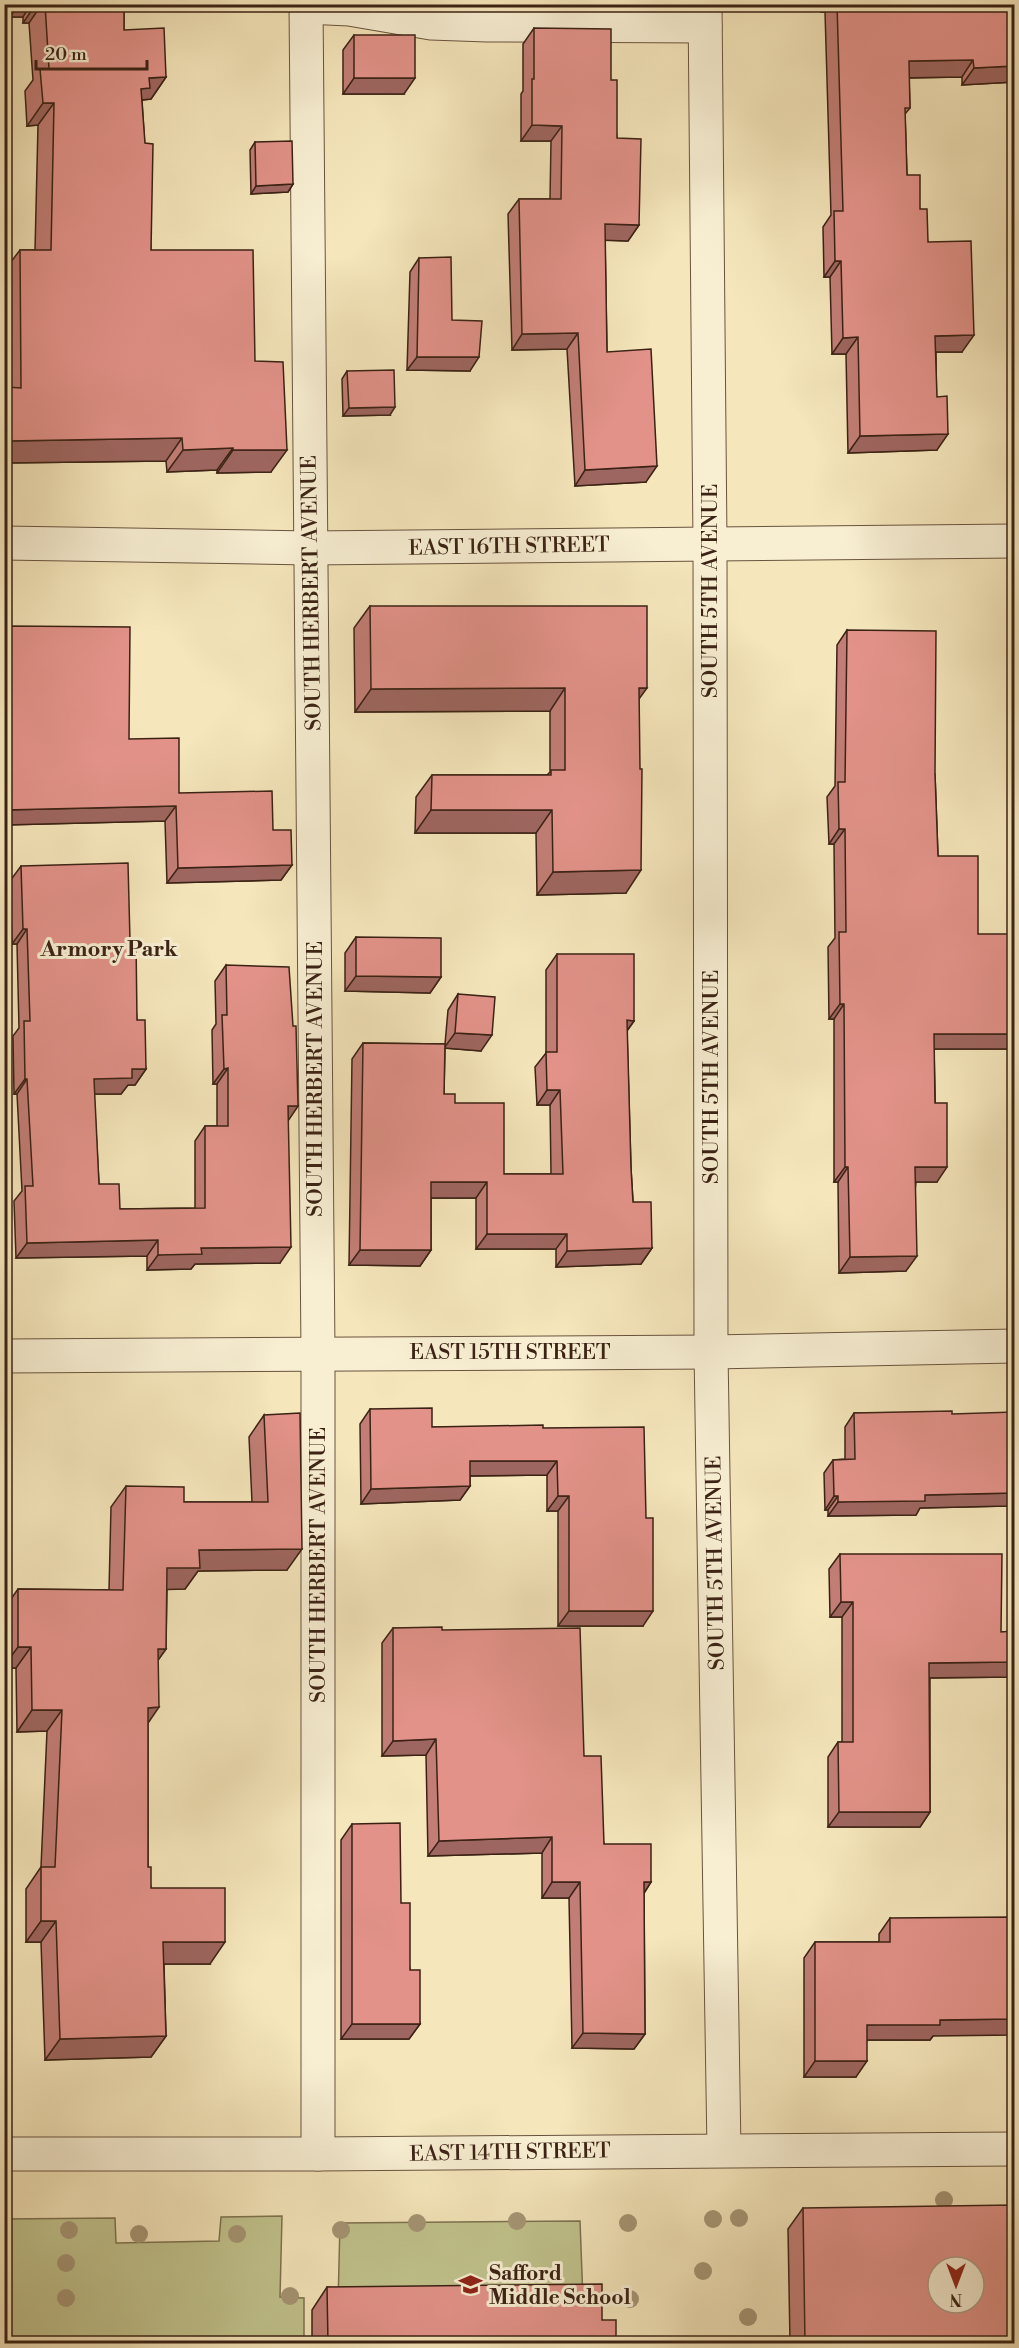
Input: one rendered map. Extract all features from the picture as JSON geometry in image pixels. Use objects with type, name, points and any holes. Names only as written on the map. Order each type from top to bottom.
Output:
[{"type":"street","points":[[306,6],[349,9],[431,23],[487,25],[705,15]]},
{"type":"street","name":"SOUTH HERBERT AVENUE","points":[[306,6],[318,1353],[318,2154]]},
{"type":"street","name":"SOUTH 5TH AVENUE","points":[[705,15],[710,543],[711,1352],[724,2150]]},
{"type":"street","name":"EAST 16TH STREET","points":[[4,543],[310,548],[1014,541]]},
{"type":"street","name":"EAST 15TH STREET","points":[[4,1356],[711,1352],[1014,1346]]},
{"type":"street","name":"EAST 14TH STREET","points":[[4,2154],[1014,2149]]},
{"type":"green space","points":[[282,2216],[280,2297],[304,2298],[304,2343],[5,2343],[5,2219],[115,2218],[116,2243],[219,2241],[221,2217]]},
{"type":"green space","points":[[580,2221],[583,2300],[338,2304],[340,2223]]},
{"type":"building","points":[[45,4],[124,4],[124,30],[164,28],[166,77],[149,78],[150,88],[141,89],[145,143],[153,144],[151,250],[253,250],[255,361],[283,362],[287,450],[233,450],[233,448],[183,450],[182,438],[7,441],[7,387],[21,388],[20,250],[51,250],[54,103],[43,103],[40,69],[49,69]]},
{"type":"building","points":[[837,4],[1014,4],[1014,66],[974,68],[973,60],[909,61],[910,108],[905,108],[907,175],[920,175],[920,209],[927,209],[928,242],[971,241],[974,335],[935,336],[937,397],[947,396],[948,434],[860,436],[858,337],[843,338],[841,261],[835,261],[834,211],[843,211]]},
{"type":"building","points":[[534,28],[611,29],[611,80],[617,80],[617,138],[641,139],[639,225],[605,224],[607,352],[651,349],[657,466],[585,470],[578,333],[522,334],[519,199],[561,199],[562,126],[532,125]]},
{"type":"building","points":[[354,35],[415,35],[415,78],[354,78]]},
{"type":"building","points":[[292,141],[293,184],[256,186],[255,142]]},
{"type":"building","points":[[451,257],[452,320],[482,321],[479,357],[417,357],[419,258]]},
{"type":"building","points":[[394,370],[395,407],[349,408],[347,371]]},
{"type":"building","points":[[370,606],[647,606],[647,688],[639,688],[640,769],[642,769],[641,870],[553,872],[552,810],[431,810],[432,775],[551,775],[551,770],[565,770],[565,688],[371,689]]},
{"type":"building","points":[[9,626],[130,627],[129,739],[179,738],[179,793],[272,791],[273,830],[291,830],[292,865],[178,868],[176,806],[4,810],[4,742],[9,742]]},
{"type":"building","points":[[847,630],[936,631],[935,774],[938,856],[978,856],[978,934],[1014,934],[1014,1034],[934,1034],[935,1103],[947,1103],[947,1167],[915,1167],[917,1256],[850,1257],[848,1167],[845,1167],[844,1004],[840,1004],[839,932],[846,932],[845,829],[839,829],[838,782],[845,782]]},
{"type":"building","points":[[128,863],[130,941],[136,941],[137,1020],[145,1020],[146,1069],[132,1069],[132,1078],[94,1079],[99,1184],[119,1184],[120,1209],[205,1208],[205,1126],[228,1126],[228,1068],[224,1069],[222,1015],[227,1015],[226,965],[289,967],[293,1026],[296,1026],[298,1106],[288,1106],[291,1247],[201,1248],[202,1254],[158,1255],[158,1240],[27,1243],[25,1186],[33,1186],[27,1079],[25,1079],[24,1021],[30,1021],[27,929],[23,929],[21,866]]},
{"type":"building","points":[[356,937],[441,938],[441,977],[356,976]]},
{"type":"building","points":[[557,954],[634,954],[634,1021],[627,1020],[633,1202],[651,1202],[652,1248],[567,1251],[567,1234],[487,1234],[487,1182],[431,1182],[431,1250],[360,1250],[363,1043],[445,1044],[444,1094],[455,1094],[455,1103],[504,1103],[504,1174],[563,1174],[560,1090],[547,1090],[546,1052],[557,1052]]},
{"type":"building","points":[[458,994],[495,997],[492,1035],[455,1033]]},
{"type":"building","points":[[432,1408],[432,1427],[543,1425],[543,1428],[644,1427],[646,1518],[653,1518],[653,1611],[569,1611],[569,1496],[558,1496],[557,1461],[470,1461],[470,1486],[371,1489],[370,1409]]},
{"type":"building","points":[[952,1411],[952,1414],[1014,1412],[1014,1493],[925,1495],[925,1501],[838,1502],[838,1496],[834,1496],[833,1460],[855,1459],[854,1413]]},
{"type":"building","points":[[300,1413],[302,1549],[199,1550],[200,1568],[167,1568],[166,1649],[158,1649],[159,1707],[148,1708],[148,1867],[151,1867],[151,1888],[225,1888],[225,1942],[163,1942],[166,2036],[60,2039],[56,1921],[41,1921],[41,1867],[55,1867],[62,1710],[32,1710],[31,1647],[18,1647],[18,1589],[123,1590],[126,1486],[184,1487],[184,1502],[268,1502],[264,1415]]},
{"type":"building","points":[[840,1554],[1002,1554],[1001,1632],[1014,1631],[1014,1662],[929,1663],[930,1812],[839,1812],[838,1742],[853,1742],[853,1602],[841,1602]]},
{"type":"building","points":[[442,1627],[442,1630],[580,1628],[584,1756],[601,1756],[604,1844],[651,1844],[651,1882],[644,1882],[645,2034],[583,2033],[580,1882],[552,1882],[552,1837],[439,1841],[436,1739],[393,1741],[393,1628]]},
{"type":"building","points":[[400,1823],[401,1903],[410,1903],[410,1970],[420,1970],[420,2024],[352,2024],[352,1824]]},
{"type":"building","points":[[1014,1917],[1014,2019],[940,2020],[940,2025],[867,2025],[867,2061],[815,2061],[815,1942],[890,1942],[890,1918]]},
{"type":"building","points":[[1014,2205],[1014,2343],[805,2343],[803,2208]]},
{"type":"building","points":[[602,2284],[602,2320],[616,2320],[616,2343],[328,2343],[327,2287]]},
{"type":"place","name":"Safford Middle School","points":[[471,2285]]},
{"type":"district","name":"Armory Park","points":[[109,948]]}]
